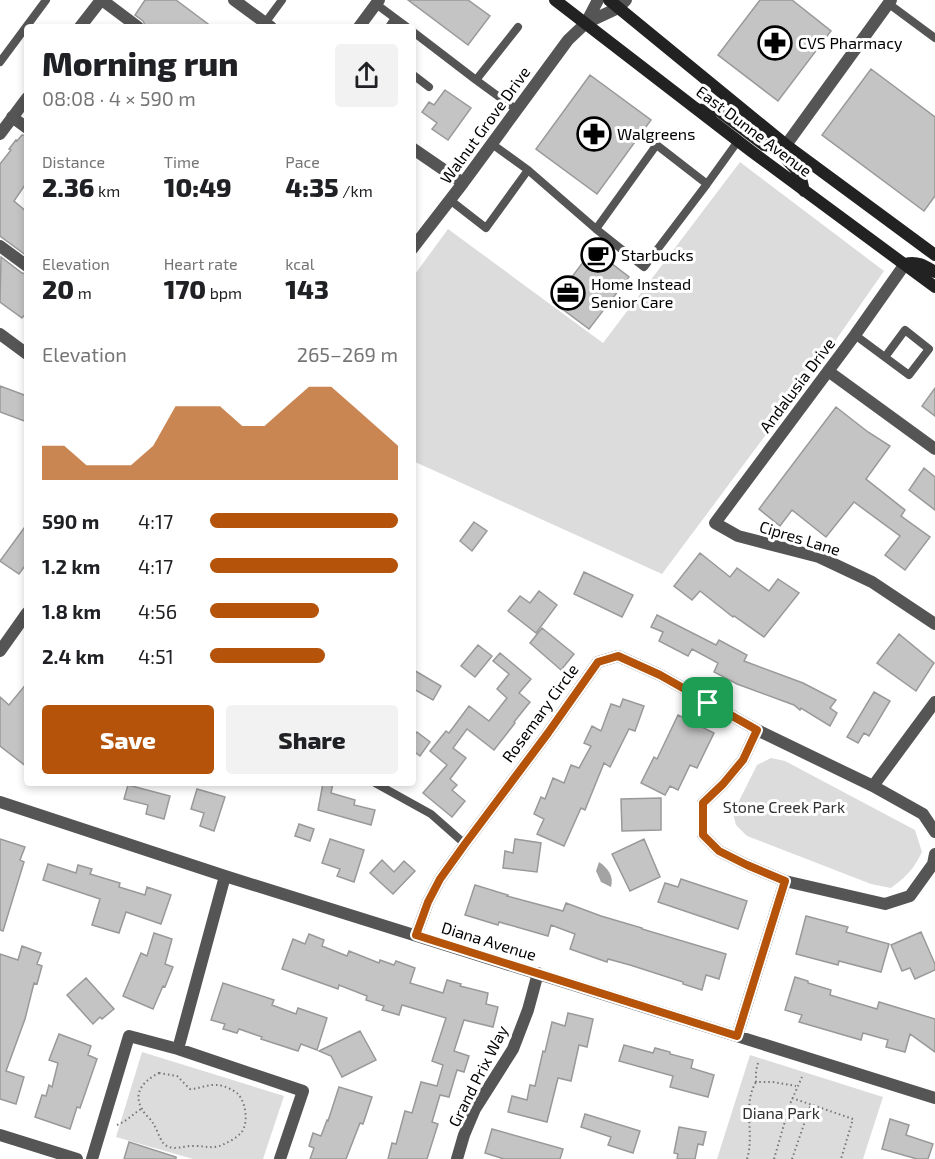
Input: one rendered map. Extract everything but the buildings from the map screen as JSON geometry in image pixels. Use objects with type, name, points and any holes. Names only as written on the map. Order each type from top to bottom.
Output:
[{"type":"main road","name":"East Dunne Avenue","points":[[555,0],[738,141],[935,287]]},
{"type":"main road","name":"East Dunne Avenue","points":[[618,2],[786,145],[935,255]]},
{"type":"main road","points":[[698,110],[719,111],[764,145],[773,147],[786,145],[787,160],[800,174],[804,190]]},
{"type":"main road","points":[[905,264],[913,262],[922,264],[935,272]]},
{"type":"street","points":[[82,24],[102,0],[134,24]]},
{"type":"street","points":[[234,0],[267,24]]},
{"type":"street","name":"Walnut Grove Drive","points":[[586,23],[598,0]]},
{"type":"street","points":[[361,24],[378,2]]},
{"type":"street","name":"Walnut Grove Drive","points":[[416,244],[464,183],[568,40],[586,23],[618,2]]},
{"type":"street","points":[[786,145],[890,2]]},
{"type":"street","points":[[0,134],[24,102]]},
{"type":"street","points":[[12,117],[24,126]]},
{"type":"street","points":[[416,150],[464,183]]},
{"type":"street","points":[[0,246],[24,264]]},
{"type":"street","name":"Andalusia Drive","points":[[715,523],[905,264]]},
{"type":"street","points":[[0,334],[24,352]]},
{"type":"street","points":[[828,371],[935,450]]},
{"type":"street","name":"Cipres Lane","points":[[715,523],[738,536],[819,557],[872,582],[935,624]]},
{"type":"street","points":[[0,651],[24,617]]},
{"type":"street","name":"Rosemary Circle","points":[[416,935],[428,902],[440,879],[465,844],[598,662],[618,656],[660,675],[757,730],[873,786],[923,814],[935,832]]},
{"type":"street","points":[[873,786],[935,702]]},
{"type":"street","points":[[757,730],[743,760],[703,803],[703,835],[719,851],[785,881],[885,904],[910,896],[933,864],[935,854]]},
{"type":"street","name":"Diana Avenue","points":[[0,802],[225,876],[935,1098]]},
{"type":"street","points":[[178,1048],[225,876]]},
{"type":"street","points":[[737,1036],[785,881]]},
{"type":"street","name":"Grand Prix Way","points":[[457,1159],[476,1109],[513,1049],[528,1010],[538,973]]},
{"type":"street","points":[[92,1159],[129,1035],[178,1048],[303,1091],[280,1159]]},
{"type":"street","points":[[0,1135],[77,1159]]},
{"type":"lane","points":[[28,24],[46,0]]},
{"type":"lane","points":[[269,24],[282,0]]},
{"type":"lane","points":[[378,2],[403,24]]},
{"type":"lane","points":[[890,2],[935,38]]},
{"type":"lane","points":[[391,24],[395,18]]},
{"type":"lane","points":[[477,80],[518,27]]},
{"type":"lane","points":[[0,62],[24,30]]},
{"type":"lane","points":[[416,34],[517,110]]},
{"type":"lane","points":[[416,77],[429,87]]},
{"type":"lane","points":[[492,144],[528,170],[644,267],[738,141]]},
{"type":"lane","points":[[596,229],[655,147],[658,146],[708,184]]},
{"type":"lane","points":[[450,200],[486,228],[528,170]]},
{"type":"lane","points":[[855,335],[909,375],[929,349],[904,330],[885,357]]},
{"type":"lane","points":[[380,786],[431,814],[465,844]]},
{"type":"path","points":[[747,1159],[750,1138],[749,1099],[756,1082],[758,1063]]},
{"type":"path","points":[[159,1073],[177,1076],[190,1089],[218,1084],[237,1094],[246,1113],[242,1132],[232,1140],[209,1148],[186,1146],[179,1149],[164,1144],[150,1118],[141,1109],[140,1091],[144,1082],[159,1073]]},
{"type":"path","points":[[774,1159],[792,1098],[802,1077]]},
{"type":"path","points":[[756,1082],[797,1086]]},
{"type":"path","points":[[792,1098],[853,1119],[841,1159]]},
{"type":"path","points":[[792,1159],[810,1104]]},
{"type":"path","points":[[117,1125],[127,1121],[132,1114],[141,1109]]},
{"type":"green space","points":[[740,162],[884,271],[824,357],[662,574],[416,462],[416,273],[448,229],[603,343]]},
{"type":"green space","name":"Stone Creek Park","points":[[771,758],[785,761],[915,830],[922,852],[912,868],[891,888],[871,884],[747,836],[736,825],[733,813],[757,765]]},
{"type":"green space","points":[[142,1052],[284,1096],[263,1159],[193,1159],[116,1137]]},
{"type":"green space","name":"Diana Park","points":[[750,1055],[883,1097],[863,1159],[717,1159]]},
{"type":"shaded area","points":[[599,862],[610,873],[611,887],[601,882],[596,871]]},
{"type":"place","name":"CVS Pharmacy","points":[[775,43]]},
{"type":"place","name":"Walgreens","points":[[594,134]]},
{"type":"place","name":"Starbucks","points":[[598,255]]},
{"type":"place","name":"Home Instead Senior Care","points":[[568,293]]},
{"type":"route","points":[[618,656],[660,675],[708,703],[757,730],[743,760],[703,803],[703,835],[719,851],[785,881],[737,1036],[416,935],[428,902],[440,879],[598,662],[618,656]]}]
